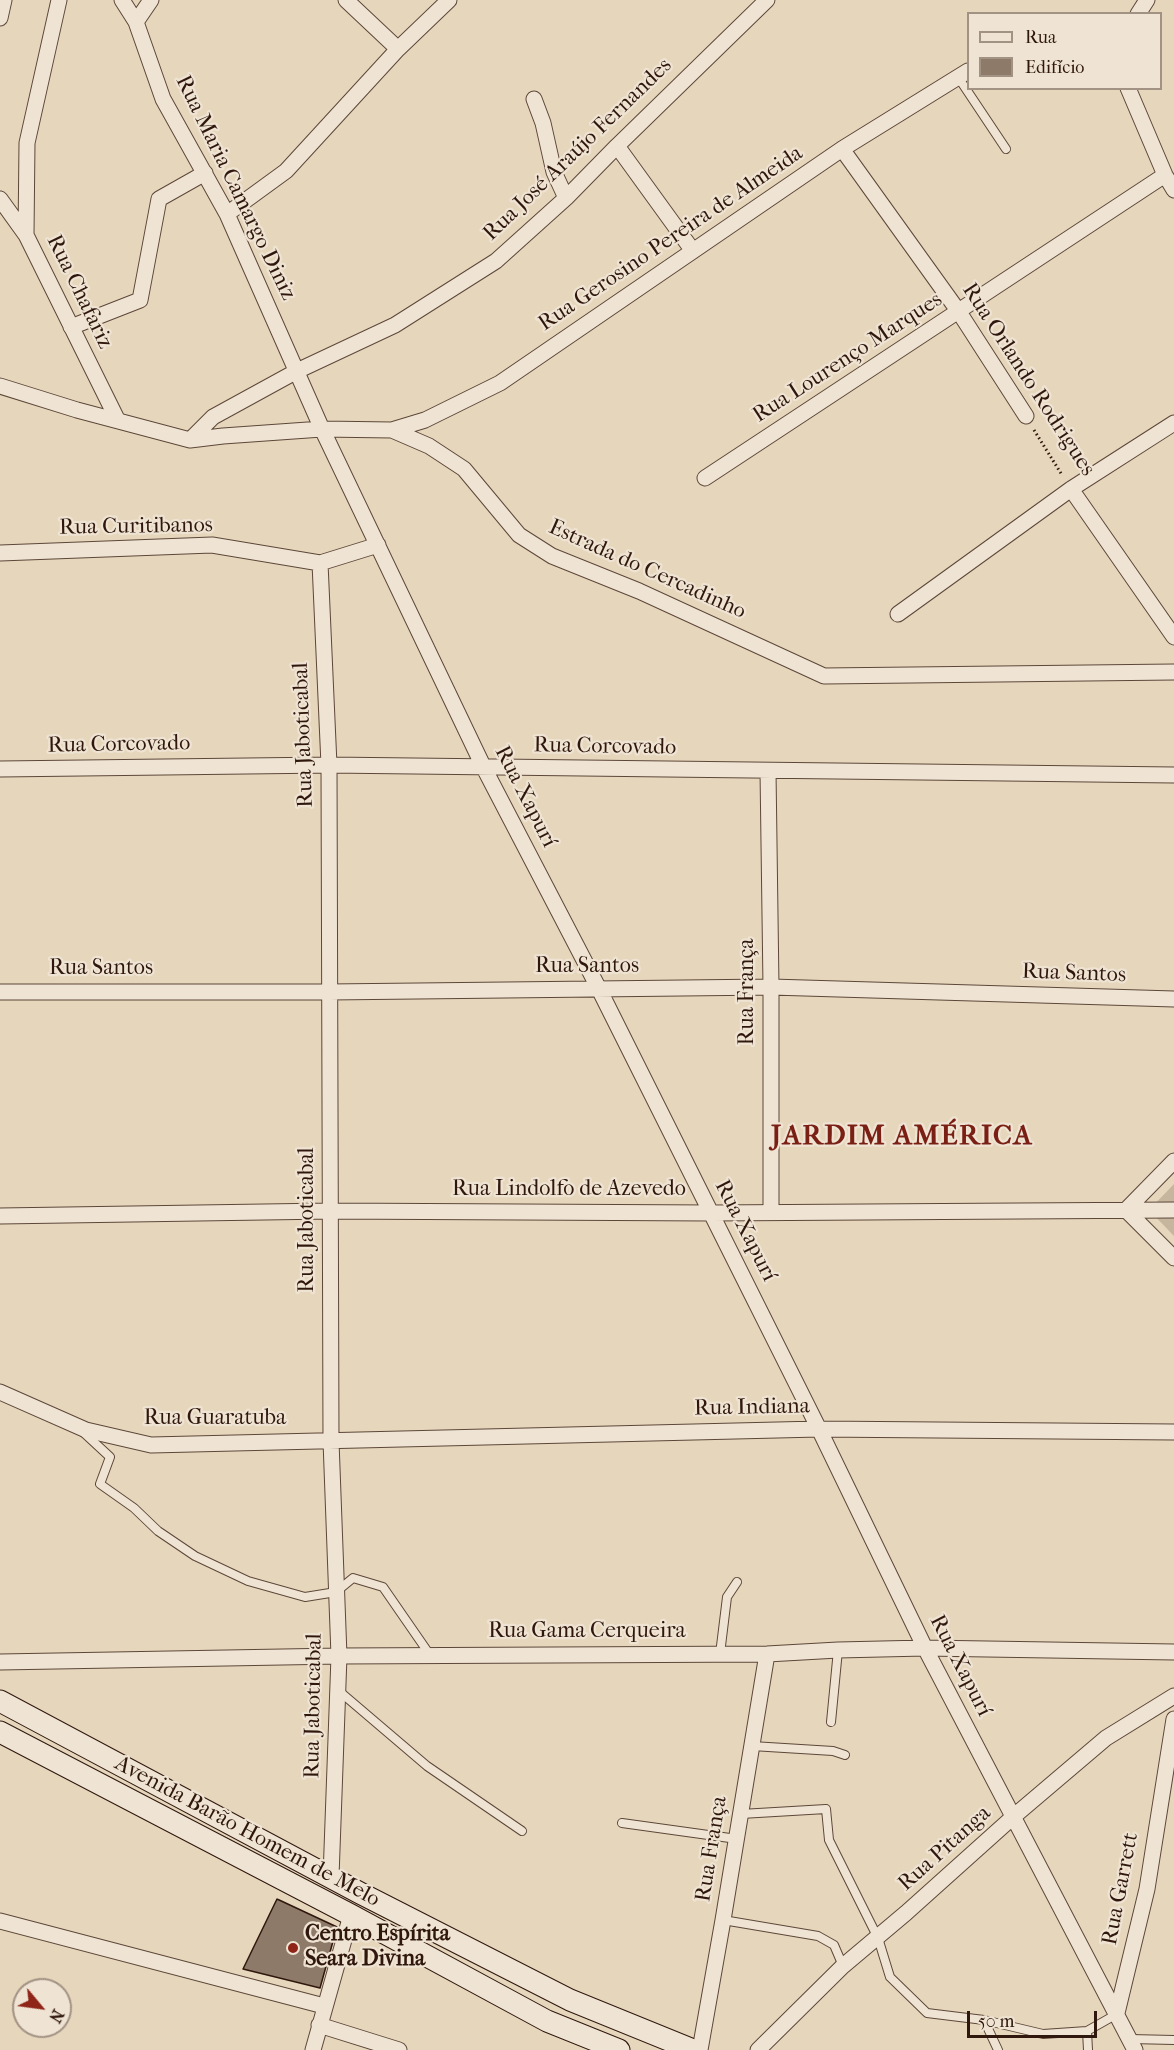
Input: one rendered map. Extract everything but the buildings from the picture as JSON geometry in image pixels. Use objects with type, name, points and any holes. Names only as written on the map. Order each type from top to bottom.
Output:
[{"type":"main road","name":"Avenida Barão Homem de Melo","points":[[0,1701],[331,1877],[570,2000],[693,2050]]},
{"type":"main road","name":"Avenida Barão Homem de Melo","points":[[0,1732],[351,1915],[547,2021],[619,2050]]},
{"type":"street","points":[[0,18],[4,0]]},
{"type":"street","name":"Rua Chafariz","points":[[59,0],[27,143],[26,236],[118,421]]},
{"type":"street","points":[[136,22],[151,0]]},
{"type":"street","points":[[345,0],[398,49]]},
{"type":"street","points":[[227,214],[286,171],[398,49],[448,0]]},
{"type":"street","name":"Rua José Araújo Fernandes","points":[[190,440],[213,417],[297,371],[395,325],[496,261],[566,198],[767,0]]},
{"type":"street","name":"Rua Maria Camargo Diniz","points":[[120,1],[136,22],[163,99],[227,214],[322,429]]},
{"type":"street","name":"Rua Gerosino Pereira de Almeida","points":[[392,430],[425,420],[500,383],[842,149],[963,74]]},
{"type":"street","points":[[1129,90],[1165,175],[1174,190]]},
{"type":"street","points":[[534,99],[543,123],[554,172],[566,198]]},
{"type":"street","points":[[617,146],[693,251]]},
{"type":"street","name":"Rua Orlando Rodrigues","points":[[842,149],[959,312],[1026,416]]},
{"type":"street","points":[[71,327],[140,300],[159,199],[205,173]]},
{"type":"street","name":"Rua Lourenço Marques","points":[[705,478],[1165,175]]},
{"type":"street","points":[[0,199],[26,236]]},
{"type":"street","name":"Estrada do Cercadinho","points":[[4,389],[190,440],[322,429],[392,430],[429,446],[464,470],[519,535],[552,556],[639,591],[824,676],[1174,672]]},
{"type":"street","points":[[898,614],[1071,489],[1174,423]]},
{"type":"street","name":"Rua Xapurí","points":[[322,429],[484,768],[711,1213],[925,1648],[1132,2044]]},
{"type":"street","name":"Rua Orlando Rodrigues","points":[[1071,489],[1173,632]]},
{"type":"street","name":"Rua Curitibanos","points":[[0,553],[212,545],[320,563],[378,545]]},
{"type":"street","name":"Rua Jaboticabal","points":[[320,563],[329,765],[331,1441],[339,1656],[331,1877]]},
{"type":"street","name":"Rua Corcovado","points":[[0,769],[329,765],[1174,775]]},
{"type":"street","name":"Rua França","points":[[768,771],[771,1212]]},
{"type":"street","name":"Rua Santos","points":[[0,992],[329,992],[771,987],[1174,999]]},
{"type":"street","points":[[1174,1161],[1126,1210],[1174,1258]]},
{"type":"street","name":"Rua Lindolfo de Azevedo","points":[[0,1216],[330,1211],[711,1213],[1174,1210]]},
{"type":"street","name":"Rua Guaratuba","points":[[0,1392],[86,1430],[151,1446],[331,1441]]},
{"type":"street","name":"Rua Indiana","points":[[331,1441],[819,1429],[1174,1432]]},
{"type":"street","name":"Rua Gama Cerqueira","points":[[0,1662],[339,1656],[767,1654],[925,1648],[1174,1652]]},
{"type":"street","name":"Rua França","points":[[700,2050],[767,1654]]},
{"type":"street","name":"Rua Pitanga","points":[[758,2050],[843,1966],[878,1938],[1013,1817],[1107,1738],[1174,1696]]},
{"type":"street","name":"Rua Garrett","points":[[1117,2013],[1147,1889],[1174,1719]]},
{"type":"street","points":[[312,2050],[351,1915]]},
{"type":"street","points":[[0,1921],[324,2006]]},
{"type":"street","points":[[319,2025],[399,2050]]},
{"type":"lane","points":[[972,90],[1006,149]]},
{"type":"lane","points":[[74,1424],[110,1457],[100,1484],[134,1508],[158,1531],[195,1556],[248,1581],[305,1597],[336,1592],[353,1578],[383,1587],[430,1656]]},
{"type":"lane","points":[[720,1654],[728,1597],[737,1582]]},
{"type":"lane","points":[[831,1722],[838,1650]]},
{"type":"lane","points":[[338,1690],[428,1766],[522,1831]]},
{"type":"lane","points":[[752,1746],[833,1751],[845,1755]]},
{"type":"lane","points":[[741,1814],[826,1809],[829,1840],[878,1938],[890,1977],[927,2013],[984,2020],[1043,2034],[1087,2031],[1117,2013]]},
{"type":"lane","points":[[622,1823],[737,1839]]},
{"type":"lane","points":[[723,1920],[818,1936],[834,1945],[843,1966]]},
{"type":"lane","points":[[984,2020],[998,2050]]},
{"type":"lane","points":[[1087,2031],[1088,2050]]},
{"type":"lane","points":[[1132,2044],[1174,2040]]},
{"type":"path","name":"Rua Orlando Rodrigues","points":[[1026,416],[1071,489]]},
{"type":"shaded area","points":[[1174,1184],[1174,1236],[1149,1210]]},
{"type":"place","name":"Centro Espírita Seara Divina","points":[[293,1948]]},
{"type":"district","name":"JARDIM AMÉRICA","points":[[902,1137]]}]
